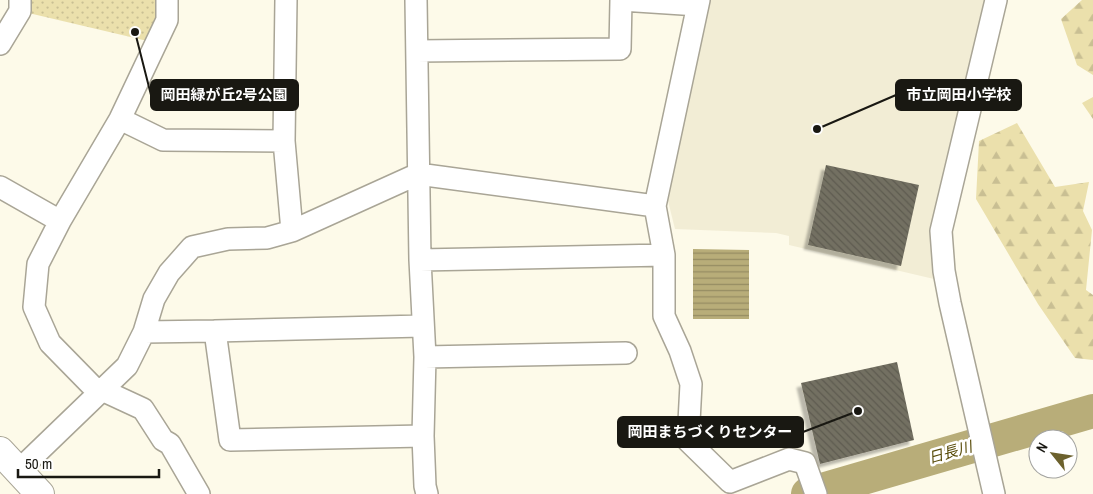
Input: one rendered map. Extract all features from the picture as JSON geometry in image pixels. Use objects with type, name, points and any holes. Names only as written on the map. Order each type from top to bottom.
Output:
[{"type":"street","points":[[0,44],[20,10],[20,0]]},
{"type":"street","points":[[167,0],[167,20],[120,119],[60,221],[38,264],[34,307],[50,343],[101,391],[143,409],[163,440],[170,444],[199,494]]},
{"type":"street","points":[[286,0],[284,141],[292,231]]},
{"type":"street","points":[[416,0],[420,260],[425,357],[423,436],[427,494]]},
{"type":"street","points":[[417,51],[620,48],[621,0],[698,3],[655,206],[664,255],[664,316],[680,351],[691,384],[688,441],[730,482],[789,459],[805,463],[814,487]]},
{"type":"street","points":[[994,494],[950,303],[944,271],[941,231],[996,0]]},
{"type":"street","points":[[120,119],[163,140],[284,141]]},
{"type":"street","points":[[18,471],[127,366],[144,332],[154,299],[169,273],[192,247],[228,239],[267,238],[292,231],[418,174],[655,206]]},
{"type":"street","points":[[0,187],[60,221]]},
{"type":"street","points":[[420,260],[664,255]]},
{"type":"street","points":[[144,332],[422,326]]},
{"type":"street","points":[[215,331],[230,440],[423,436]]},
{"type":"street","points":[[425,357],[626,353]]},
{"type":"street","points":[[0,451],[40,494]]},
{"type":"shaded area","points":[[707,0],[986,0],[935,214],[930,242],[934,279],[789,245],[789,236],[776,233],[675,229],[664,185]]},
{"type":"shaded area","points":[[693,249],[749,250],[749,319],[693,319]]},
{"type":"green space","points":[[20,0],[167,0],[156,43],[20,11]]},
{"type":"green space","points":[[1082,0],[1093,0],[1093,75],[1077,65],[1061,19]]},
{"type":"green space","points":[[1093,97],[1093,119],[1082,103]]},
{"type":"green space","points":[[1017,123],[1055,187],[1089,182],[1083,211],[1092,230],[1086,290],[1093,295],[1093,360],[1075,358],[1038,304],[976,199],[979,141]]},
{"type":"building","points":[[826,165],[919,185],[901,266],[808,245]]},
{"type":"building","points":[[897,362],[914,440],[820,464],[801,383]]},
{"type":"waterway","name":"日長川","points":[[808,494],[1093,411]]},
{"type":"place","name":"岡田緑が丘2号公園","points":[[135,32]]},
{"type":"place","name":"市立岡田小学校","points":[[817,129]]},
{"type":"place","name":"岡田まちづくりセンター","points":[[858,411]]}]
